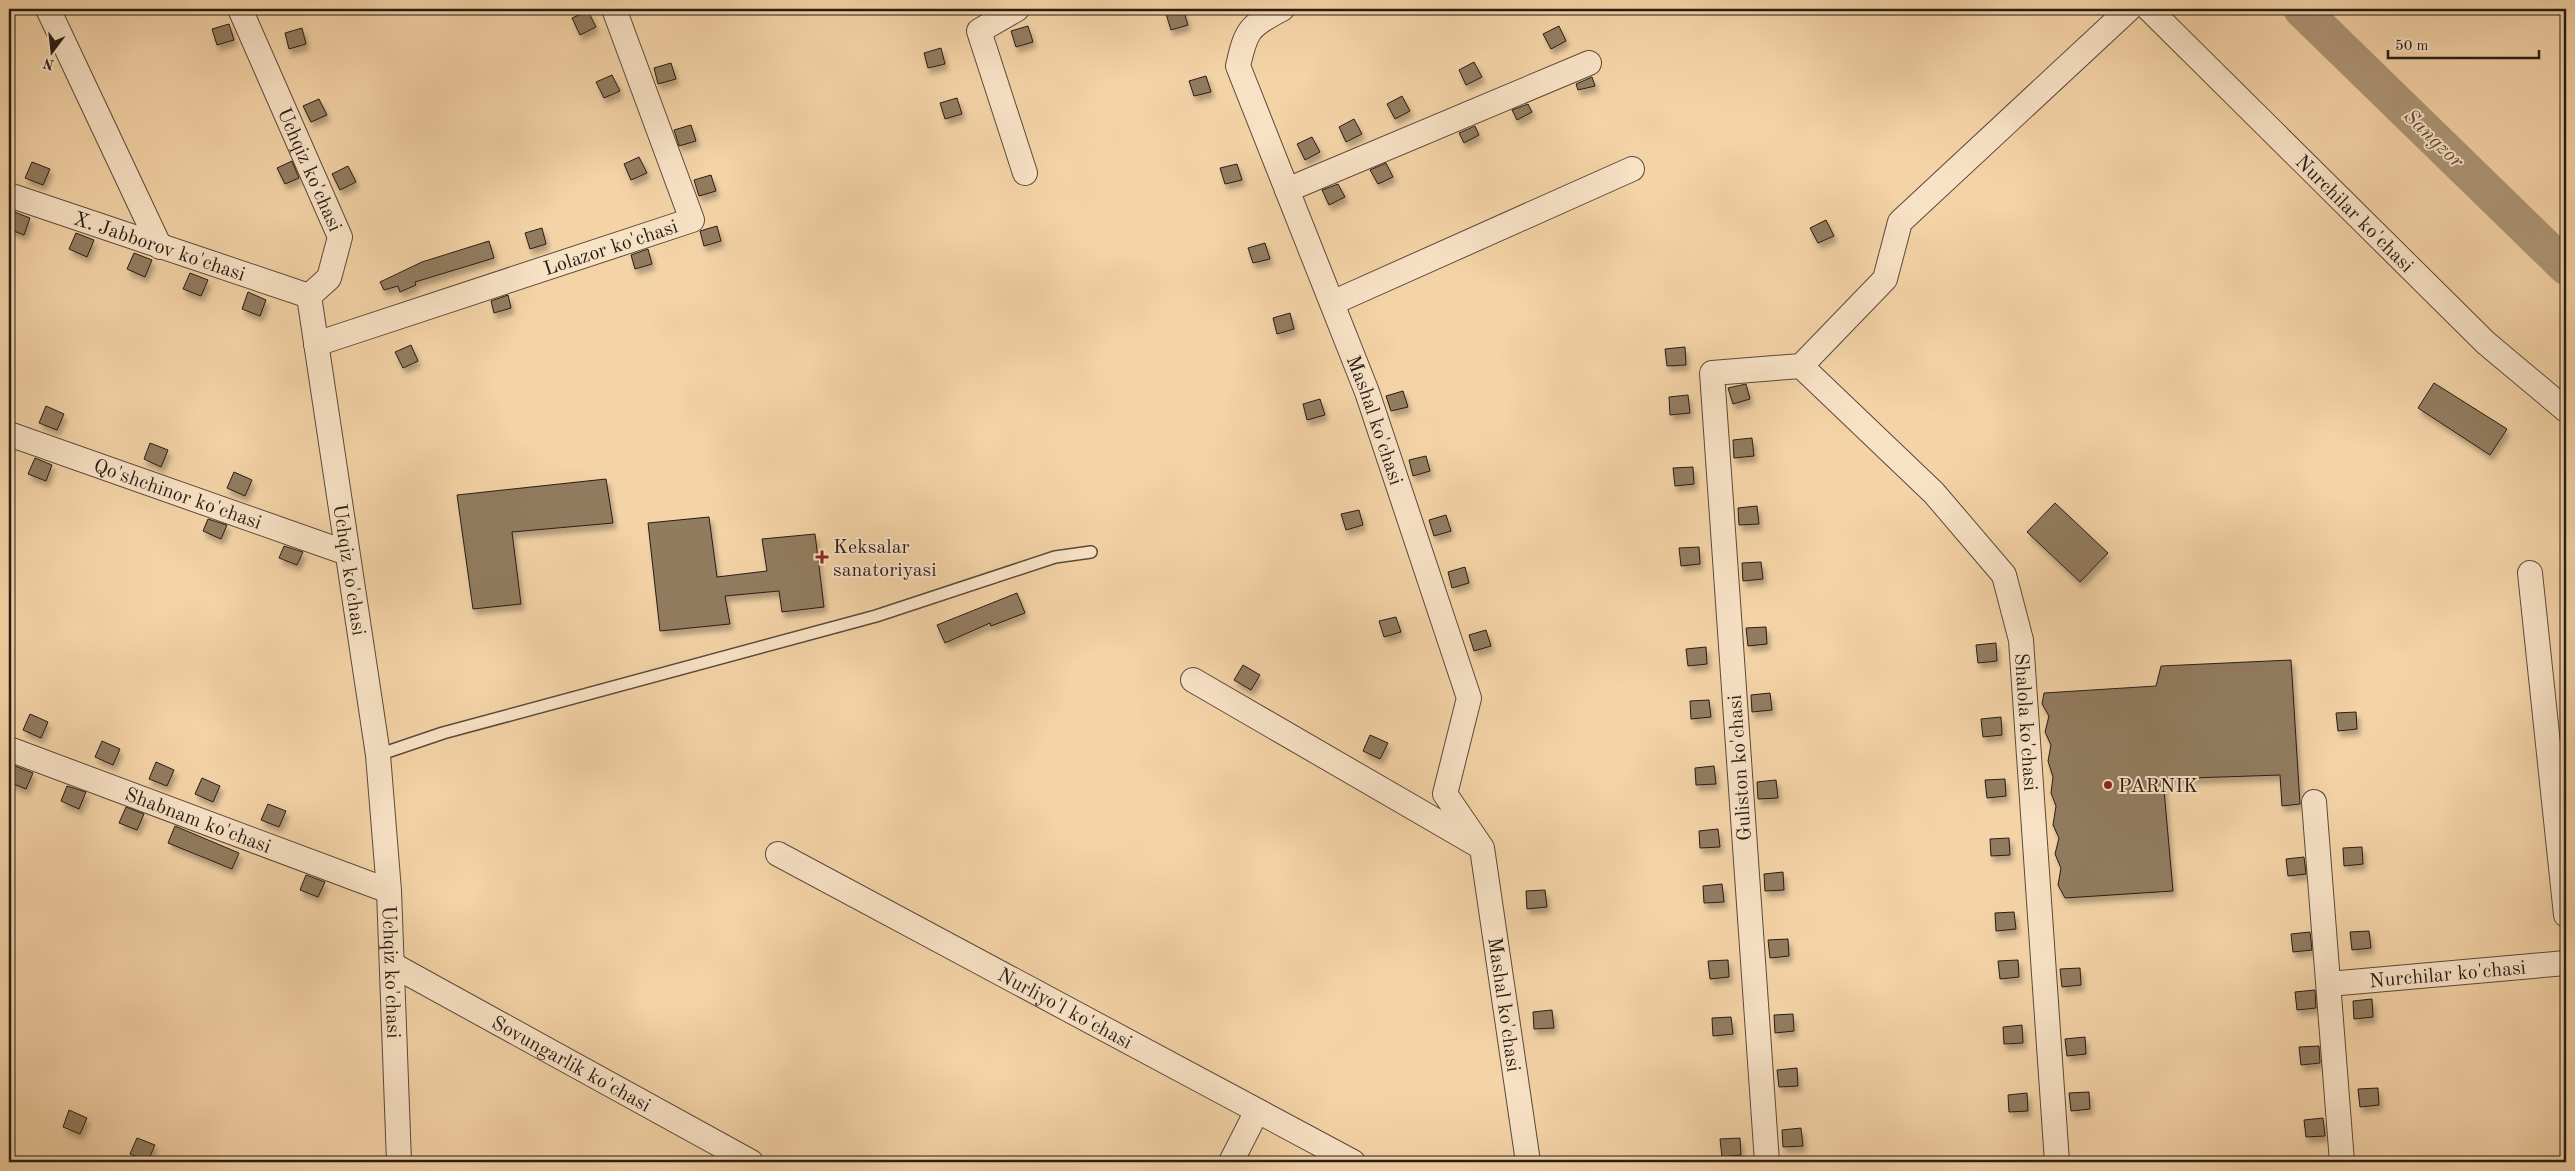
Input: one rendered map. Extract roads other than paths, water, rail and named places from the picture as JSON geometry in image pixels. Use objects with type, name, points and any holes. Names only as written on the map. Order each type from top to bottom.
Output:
[{"type":"street","points":[[48,9],[160,247]]},
{"type":"street","name":"Uchqiz ko'chasi","points":[[240,9],[340,237],[329,278],[310,296],[378,754],[393,965],[398,1162]]},
{"type":"street","name":"Lolazor ko'chasi","points":[[316,344],[692,220],[614,9]]},
{"type":"street","points":[[1018,9],[979,31],[1026,173]]},
{"type":"street","name":"Mashal ko'chasi","points":[[1282,9],[1260,20],[1245,36],[1238,66],[1367,392],[1469,698],[1445,794],[1482,848],[1528,1162]]},
{"type":"street","points":[[1801,366],[1885,278],[1900,222],[2129,9]]},
{"type":"street","name":"Nurchilar ko'chasi","points":[[2149,9],[2486,343],[2566,410]]},
{"type":"street","points":[[1287,190],[1589,63]]},
{"type":"street","points":[[1332,303],[1632,168]]},
{"type":"street","name":"X. Jabborov ko'chasi","points":[[9,195],[310,296]]},
{"type":"street","name":"Guliston ko'chasi","points":[[1767,1162],[1712,373],[1801,366]]},
{"type":"street","name":"Shalola ko'chasi","points":[[1801,366],[1934,493],[2004,575],[2021,640],[2057,1162]]},
{"type":"street","name":"Qo'shchinor ko'chasi","points":[[9,434],[347,553]]},
{"type":"street","points":[[2530,574],[2566,916]]},
{"type":"street","points":[[1192,680],[1482,848]]},
{"type":"street","name":"Shabnam ko'chasi","points":[[9,749],[389,892]]},
{"type":"street","points":[[2314,802],[2342,1162]]},
{"type":"street","name":"Nurliyo'l ko'chasi","points":[[778,854],[1353,1162]]},
{"type":"street","name":"Nurchilar ko'chasi","points":[[2329,984],[2566,962]]},
{"type":"street","name":"Sovungarlik ko'chasi","points":[[393,965],[751,1162]]},
{"type":"street","points":[[1231,1162],[1257,1111]]},
{"type":"lane","points":[[378,754],[443,733],[876,616],[1055,557],[1092,552]]},
{"type":"waterway","name":"Sangzor","points":[[2301,9],[2566,267]]},
{"type":"place","name":"Keksalar sanatoriyasi","points":[[822,557]]},
{"type":"place","name":"PARNIK","points":[[2108,785]]}]
